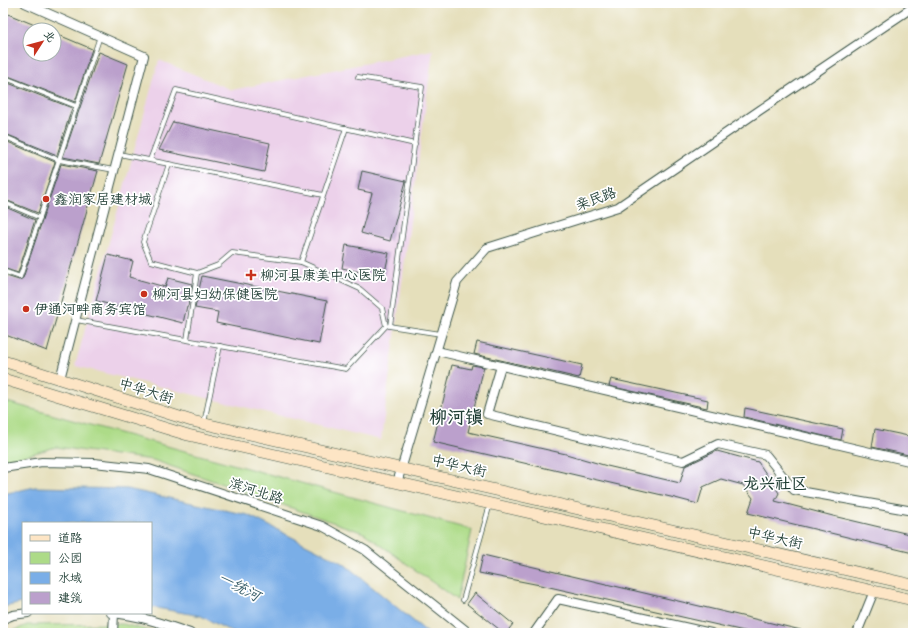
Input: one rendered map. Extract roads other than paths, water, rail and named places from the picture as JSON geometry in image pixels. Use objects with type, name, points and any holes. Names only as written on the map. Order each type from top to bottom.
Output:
[{"type":"main road","name":"中华大街","points":[[3,361],[204,423],[913,585]]},
{"type":"main road","points":[[3,379],[188,435],[913,600]]},
{"type":"street","points":[[25,3],[144,56],[60,379]]},
{"type":"street","name":"亲民路","points":[[397,483],[457,282],[487,248],[618,207],[753,114],[913,7]]},
{"type":"street","points":[[437,350],[913,462]]},
{"type":"street","points":[[501,366],[487,414],[683,461],[718,444],[766,456],[794,490],[913,511]]},
{"type":"street","name":"滨河北路","points":[[3,468],[42,462],[94,463],[149,469],[322,526],[365,550],[469,633]]},
{"type":"street","points":[[857,633],[874,591]]},
{"type":"street","points":[[534,633],[558,599],[711,633]]},
{"type":"street","points":[[3,619],[13,615],[22,614]]},
{"type":"street","points":[[113,633],[114,614]]},
{"type":"street","points":[[121,614],[135,616],[190,633]]},
{"type":"street","points":[[161,633],[163,624]]},
{"type":"lane","points":[[3,271],[20,277],[100,36]]},
{"type":"lane","points":[[3,77],[76,106]]},
{"type":"lane","points":[[75,320],[346,369],[388,326],[422,87],[358,77]]},
{"type":"lane","points":[[150,160],[176,90],[415,144]]},
{"type":"lane","points":[[302,262],[346,128]]},
{"type":"lane","points":[[3,136],[59,160],[114,170]]},
{"type":"lane","points":[[119,154],[324,195]]},
{"type":"lane","points":[[169,164],[143,242],[152,261],[197,273],[218,265],[232,253],[302,262],[360,289],[382,308],[388,326]]},
{"type":"lane","points":[[3,202],[40,218]]},
{"type":"lane","points":[[187,340],[197,273]]},
{"type":"lane","points":[[388,326],[441,334]]},
{"type":"lane","points":[[204,423],[220,346]]},
{"type":"lane","points":[[463,600],[490,504]]},
{"type":"water","name":"一统河","points":[[35,487],[127,489],[248,515],[343,563],[428,633],[234,633],[201,616],[152,607],[152,522],[22,522],[22,603],[3,607],[3,494]]},
{"type":"place","name":"鑫润家居建材城","points":[[46,199]]},
{"type":"place","name":"柳河县康美中心医院","points":[[251,275]]},
{"type":"place","name":"柳河县妇幼保健医院","points":[[144,294]]},
{"type":"place","name":"伊通河畔商务宾馆","points":[[26,309]]},
{"type":"district","name":"柳河镇","points":[[456,417]]},
{"type":"district","name":"龙兴社区","points":[[775,484]]}]
